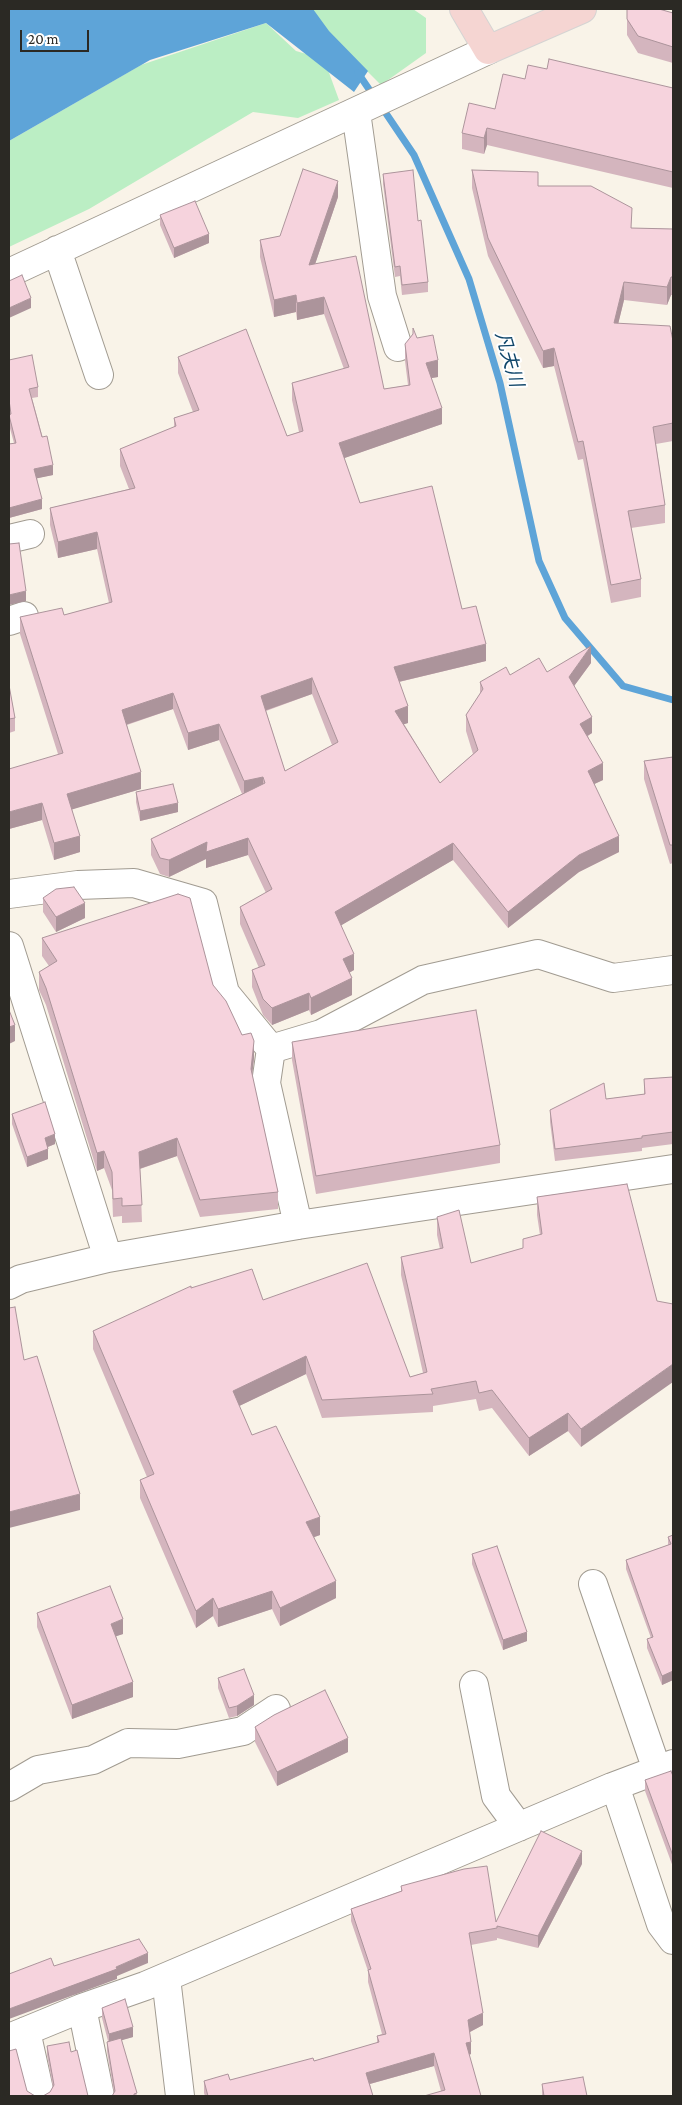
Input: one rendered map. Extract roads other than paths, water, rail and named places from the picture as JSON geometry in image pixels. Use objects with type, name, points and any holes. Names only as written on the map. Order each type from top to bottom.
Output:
[{"type":"main road","points":[[464,9],[488,50],[582,9]]},
{"type":"street","points":[[9,273],[488,50]]},
{"type":"street","points":[[359,111],[382,296],[398,347]]},
{"type":"street","points":[[57,250],[99,375]]},
{"type":"street","points":[[9,894],[78,885],[134,883],[203,903],[225,993],[271,1050],[266,1083],[298,1225]]},
{"type":"street","points":[[9,946],[108,1258]]},
{"type":"street","points":[[271,1050],[321,1034],[423,980],[538,954],[613,978],[673,970]]},
{"type":"street","points":[[13,1280],[108,1258],[298,1225],[673,1169]]},
{"type":"street","points":[[39,2090],[18,2035],[82,2008],[155,1982],[615,1786],[669,1766],[593,1584]]},
{"type":"street","points":[[474,1685],[496,1796],[519,1827]]},
{"type":"street","points":[[9,1788],[38,1770],[93,1760],[128,1743],[178,1744],[243,1731],[276,1709]]},
{"type":"street","points":[[615,1786],[661,1924],[673,1940]]},
{"type":"street","points":[[155,1982],[150,2006],[161,2096]]},
{"type":"street","points":[[155,1982],[180,2096]]},
{"type":"street","points":[[82,2008],[100,2096]]},
{"type":"water","points":[[9,9],[313,9],[329,31],[368,71],[354,92],[266,23],[150,60],[9,141]]},
{"type":"waterway","name":"凡夫川","points":[[358,73],[375,98]]},
{"type":"waterway","name":"凡夫川","points":[[381,106],[414,155],[469,279],[500,383],[539,561],[565,618],[623,686],[673,700]]}]
